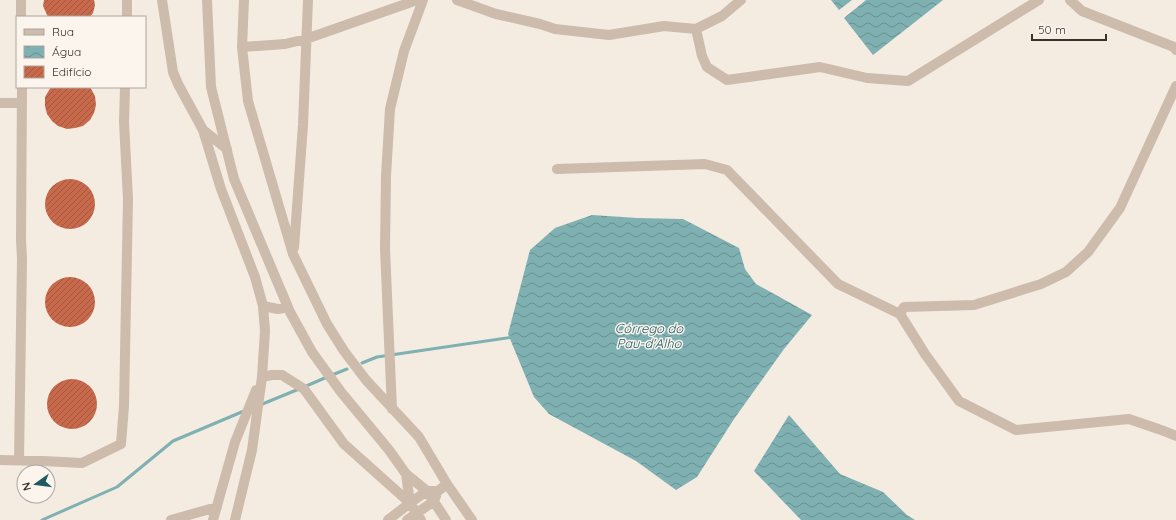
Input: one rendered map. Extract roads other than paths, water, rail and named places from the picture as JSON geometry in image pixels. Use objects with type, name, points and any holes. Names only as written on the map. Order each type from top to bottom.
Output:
[{"type":"lane","points":[[21,0],[21,16]]},
{"type":"lane","points":[[127,0],[127,16]]},
{"type":"lane","points":[[162,0],[173,72],[203,130],[221,189],[255,278],[263,306],[265,331],[262,377],[255,400],[245,417],[235,442],[214,520]]},
{"type":"lane","points":[[207,0],[211,87],[234,178],[288,307],[312,352],[334,382],[389,450],[406,474],[427,492],[446,520]]},
{"type":"lane","points":[[244,0],[242,48],[248,101],[293,254],[328,324],[344,351],[366,380],[419,436],[447,484],[472,520]]},
{"type":"lane","points":[[293,254],[303,124],[308,0]]},
{"type":"lane","points":[[242,48],[285,44],[306,39],[417,0]]},
{"type":"lane","points":[[392,409],[386,249],[386,176],[390,109],[404,51],[423,0]]},
{"type":"lane","points":[[457,0],[496,14],[555,29],[609,34],[664,26],[696,29],[722,16],[741,0]]},
{"type":"lane","points":[[696,29],[702,56],[707,67],[727,80],[820,67],[867,78],[908,81],[1039,0]]},
{"type":"lane","points":[[1070,0],[1082,11],[1174,47],[1176,50]]},
{"type":"lane","points":[[900,314],[904,307],[974,305],[1041,284],[1066,272],[1088,252],[1120,208],[1176,86]]},
{"type":"lane","points":[[18,460],[22,259],[22,88]]},
{"type":"lane","points":[[0,460],[82,464],[121,444],[124,406],[128,199],[124,122],[125,88]]},
{"type":"lane","points":[[0,103],[22,103]]},
{"type":"lane","points":[[203,130],[227,149]]},
{"type":"lane","points":[[557,169],[705,164],[727,170],[838,284],[900,314],[925,354],[959,401],[1016,430],[1129,419],[1176,436]]},
{"type":"lane","points":[[263,306],[278,308],[288,307]]},
{"type":"lane","points":[[262,377],[282,375],[304,389],[344,444],[410,502],[419,517]]},
{"type":"lane","points":[[235,520],[252,450],[257,413],[255,400]]},
{"type":"lane","points":[[406,474],[410,502]]},
{"type":"lane","points":[[407,520],[419,517],[434,501],[438,491],[447,484]]},
{"type":"lane","points":[[388,520],[410,502],[427,492],[438,491]]},
{"type":"lane","points":[[171,520],[217,507]]},
{"type":"water","points":[[831,0],[852,0],[839,10]]},
{"type":"water","points":[[866,0],[943,0],[873,55],[844,18]]},
{"type":"water","name":"Córrego do Pau-d'Alho","points":[[592,215],[683,219],[739,248],[745,269],[756,284],[812,315],[784,349],[734,419],[697,477],[676,490],[636,461],[549,414],[534,397],[508,334],[530,250],[555,228]]},
{"type":"water","points":[[789,415],[840,474],[883,492],[907,515],[915,520],[801,520],[754,471]]},
{"type":"waterway","points":[[362,363],[377,357],[513,337]]},
{"type":"waterway","points":[[332,375],[347,369]]},
{"type":"waterway","points":[[304,387],[327,377]]},
{"type":"waterway","points":[[260,405],[299,389]]},
{"type":"waterway","points":[[42,520],[117,487],[173,441],[244,411]]}]
